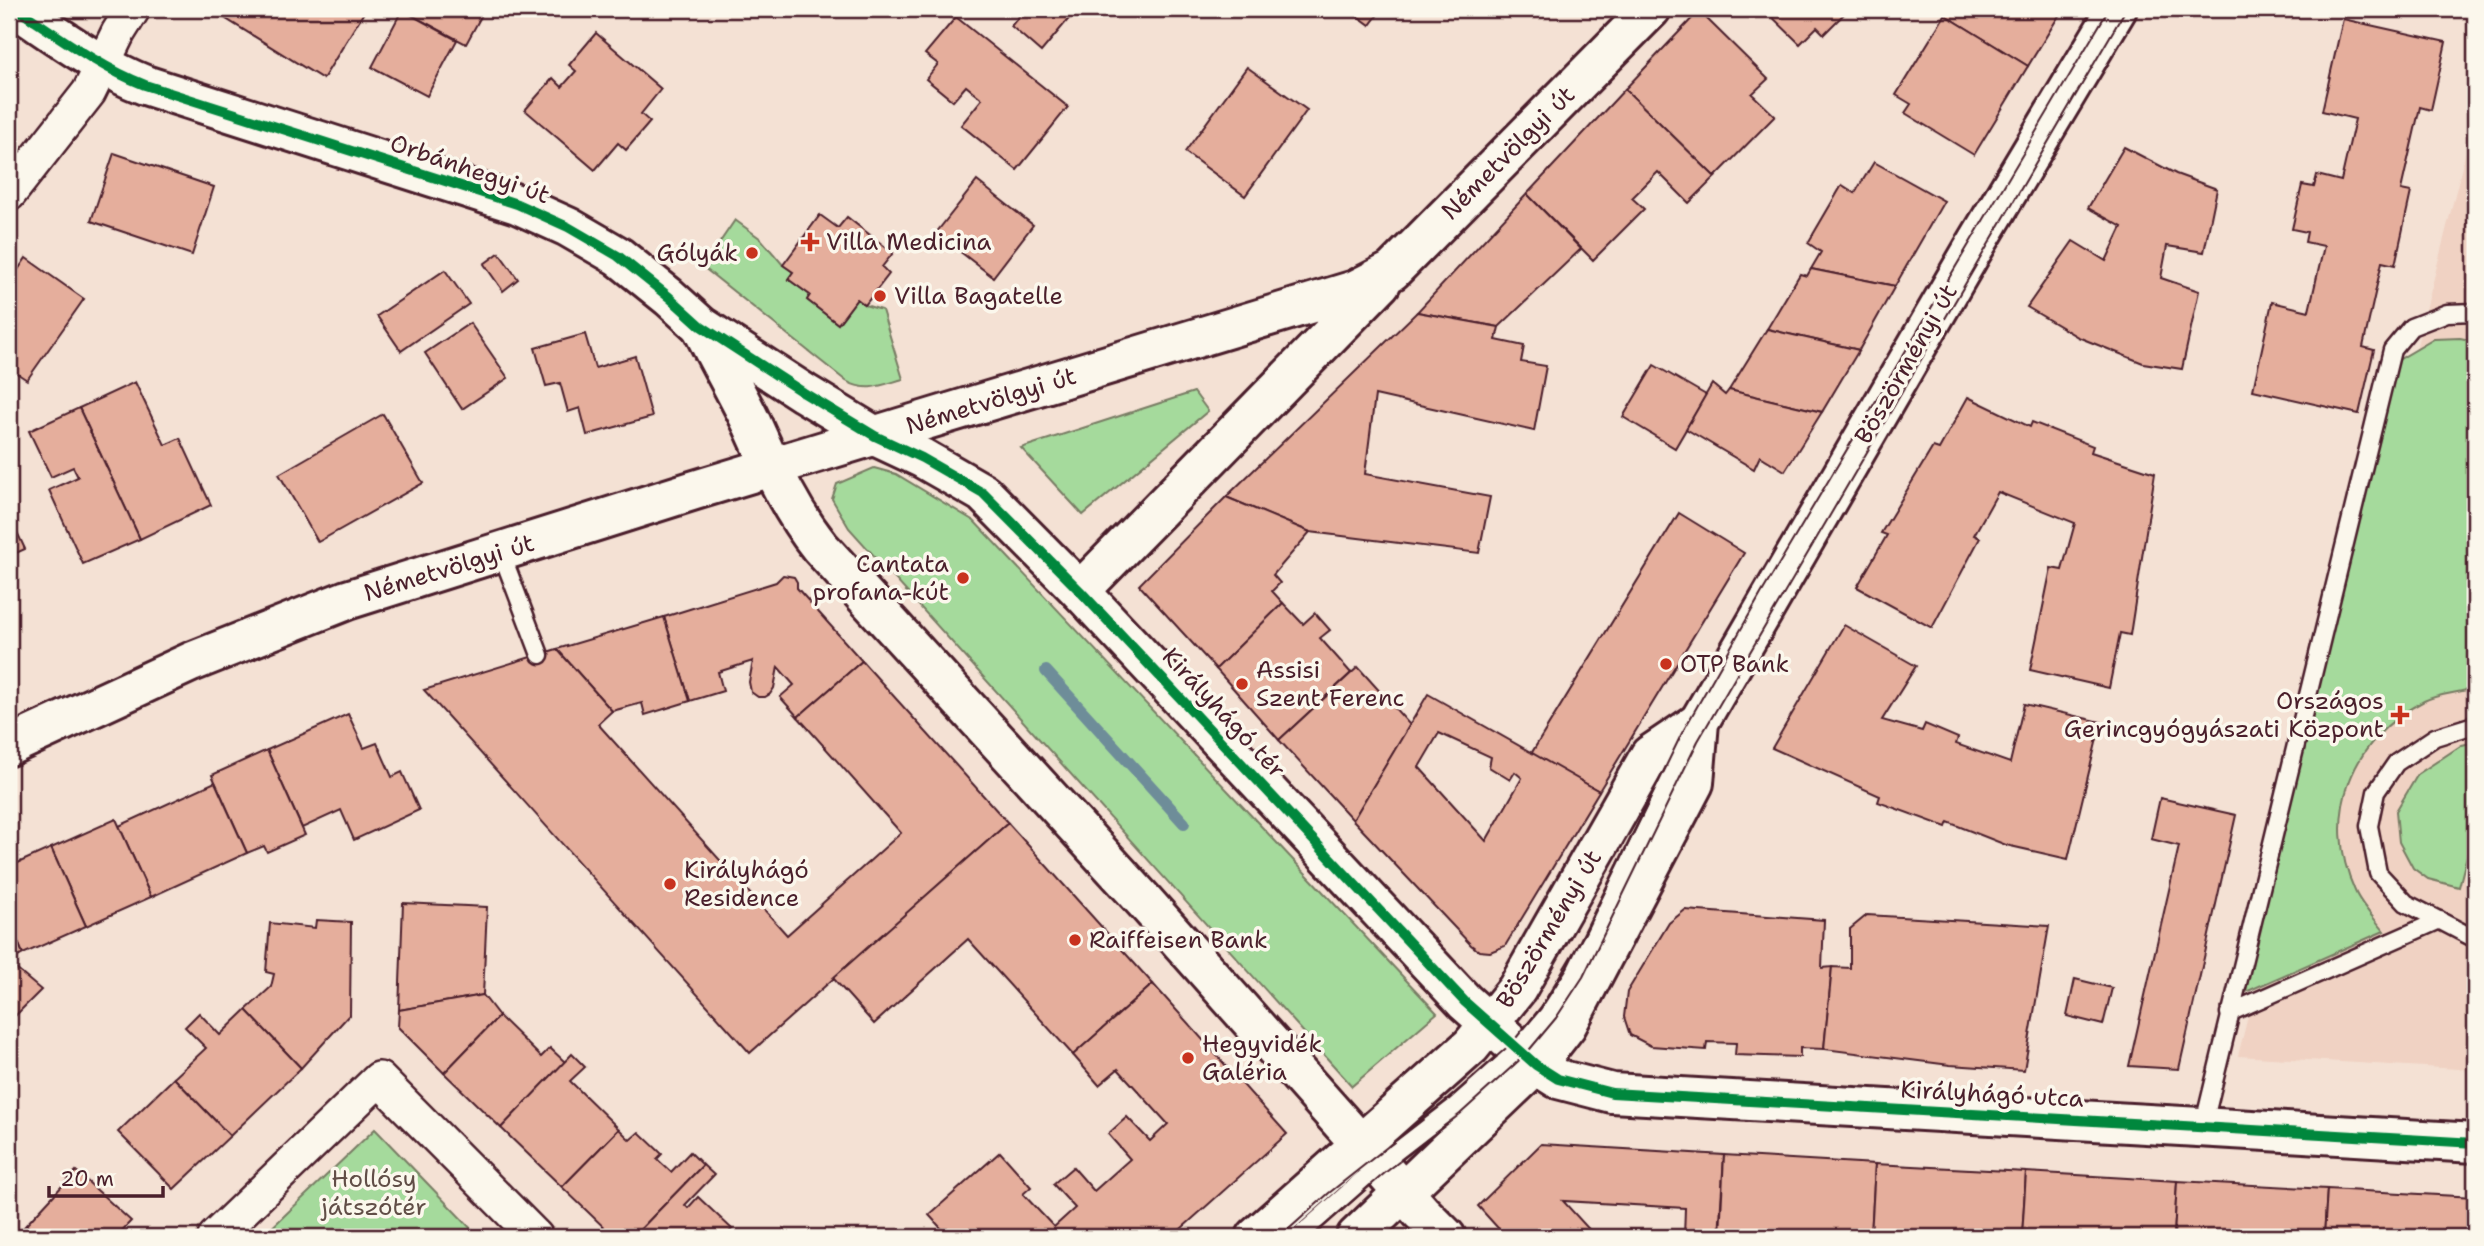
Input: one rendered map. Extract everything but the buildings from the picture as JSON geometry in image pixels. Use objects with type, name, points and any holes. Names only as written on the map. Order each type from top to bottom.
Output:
[{"type":"street","name":"Orbánhegyi út","points":[[17,9],[103,64],[145,85],[517,204],[568,226],[618,256],[701,326],[875,436]]},
{"type":"street","points":[[9,194],[89,92],[133,9]]},
{"type":"street","name":"Németvölgyi út","points":[[9,746],[191,662],[335,604],[1355,290],[1392,271],[1651,9]]},
{"type":"street","name":"Böszörményi út","points":[[1256,1237],[1381,1167],[1567,1025],[1694,783],[1699,722],[1965,263],[2117,9]]},
{"type":"street","points":[[1080,592],[1392,271]]},
{"type":"street","name":"Orbánhegyi út","points":[[701,326],[752,424],[770,468]]},
{"type":"street","name":"Királyhágó tér","points":[[875,436],[950,473],[983,493],[1080,592],[1465,1002],[1527,1057]]},
{"type":"street","points":[[770,468],[802,524],[820,547],[1146,902],[1446,1237]]},
{"type":"street","name":"Böszörményi út","points":[[1356,1237],[1381,1167],[1517,989],[1650,755],[1699,722]]},
{"type":"street","name":"Királyhágó utca","points":[[1527,1057],[1558,1079],[1612,1093],[2475,1143]]},
{"type":"street","points":[[215,1237],[379,1079],[536,1237]]},
{"type":"lane","points":[[2203,1127],[2392,349],[2411,327],[2446,313],[2475,312]]},
{"type":"lane","points":[[501,552],[540,654]]},
{"type":"lane","points":[[2475,722],[2474,725],[2435,737],[2396,763],[2376,792],[2369,826],[2378,873],[2406,903],[2475,939]]},
{"type":"lane","points":[[2229,1013],[2440,919]]},
{"type":"lane","points":[[1298,1237],[1381,1167]]},
{"type":"shaded area","name":"Országos Gerincgyógyászati Központ","points":[[2468,143],[2475,145],[2475,1070],[2238,1056]]},
{"type":"green space","points":[[735,220],[761,239],[783,265],[793,272],[788,279],[810,295],[807,300],[838,324],[857,299],[865,305],[882,310],[903,379],[867,387],[853,385],[703,267]]},
{"type":"green space","points":[[2460,338],[2475,341],[2475,674],[2471,689],[2429,699],[2399,717],[2378,736],[2361,758],[2349,782],[2341,835],[2345,863],[2355,891],[2384,931],[2239,995],[2395,362],[2434,339]]},
{"type":"green space","points":[[1194,392],[1208,411],[1083,515],[1021,448]]},
{"type":"green space","points":[[874,468],[896,474],[974,521],[1437,1013],[1352,1086],[849,528],[832,499],[837,484]]},
{"type":"green space","points":[[2475,742],[2475,824],[2459,887],[2428,879],[2413,868],[2399,842],[2396,811],[2418,774],[2462,745]]},
{"type":"green space","name":"Hollósy játszótér","points":[[375,1129],[479,1237],[262,1237]]},
{"type":"waterway","points":[[1046,671],[1184,823]]},
{"type":"tram line","points":[[1280,1237],[1329,1193],[1448,1099],[1512,1043],[1541,1007],[1585,933],[1682,733],[1761,594],[2109,9]]},
{"type":"tram line","points":[[1311,1237],[1386,1172],[1460,1114],[1525,1055],[1556,1018],[1583,977],[1698,741],[2126,9]]},
{"type":"cycle path","points":[[17,9],[95,60],[145,85],[517,204],[568,227],[618,256],[701,326],[804,393],[875,436],[922,458],[983,493],[1080,591],[1465,1002],[1536,1065],[1558,1079],[1612,1093],[2475,1143]]},
{"type":"place","name":"Villa Medicina","points":[[810,242]]},
{"type":"place","name":"Gólyák","points":[[752,253]]},
{"type":"place","name":"Villa Bagatelle","points":[[880,296]]},
{"type":"place","name":"Cantata profana-kút","points":[[963,578]]},
{"type":"place","name":"OTP Bank","points":[[1666,664]]},
{"type":"place","name":"Assisi Szent Ferenc","points":[[1242,684]]},
{"type":"place","name":"Országos Gerincgyógyászati Központ","points":[[2400,715]]},
{"type":"place","name":"Királyhágó Residence","points":[[670,884]]},
{"type":"place","name":"Raiffeisen Bank","points":[[1075,940]]},
{"type":"place","name":"Hegyvidék Galéria","points":[[1188,1058]]}]
